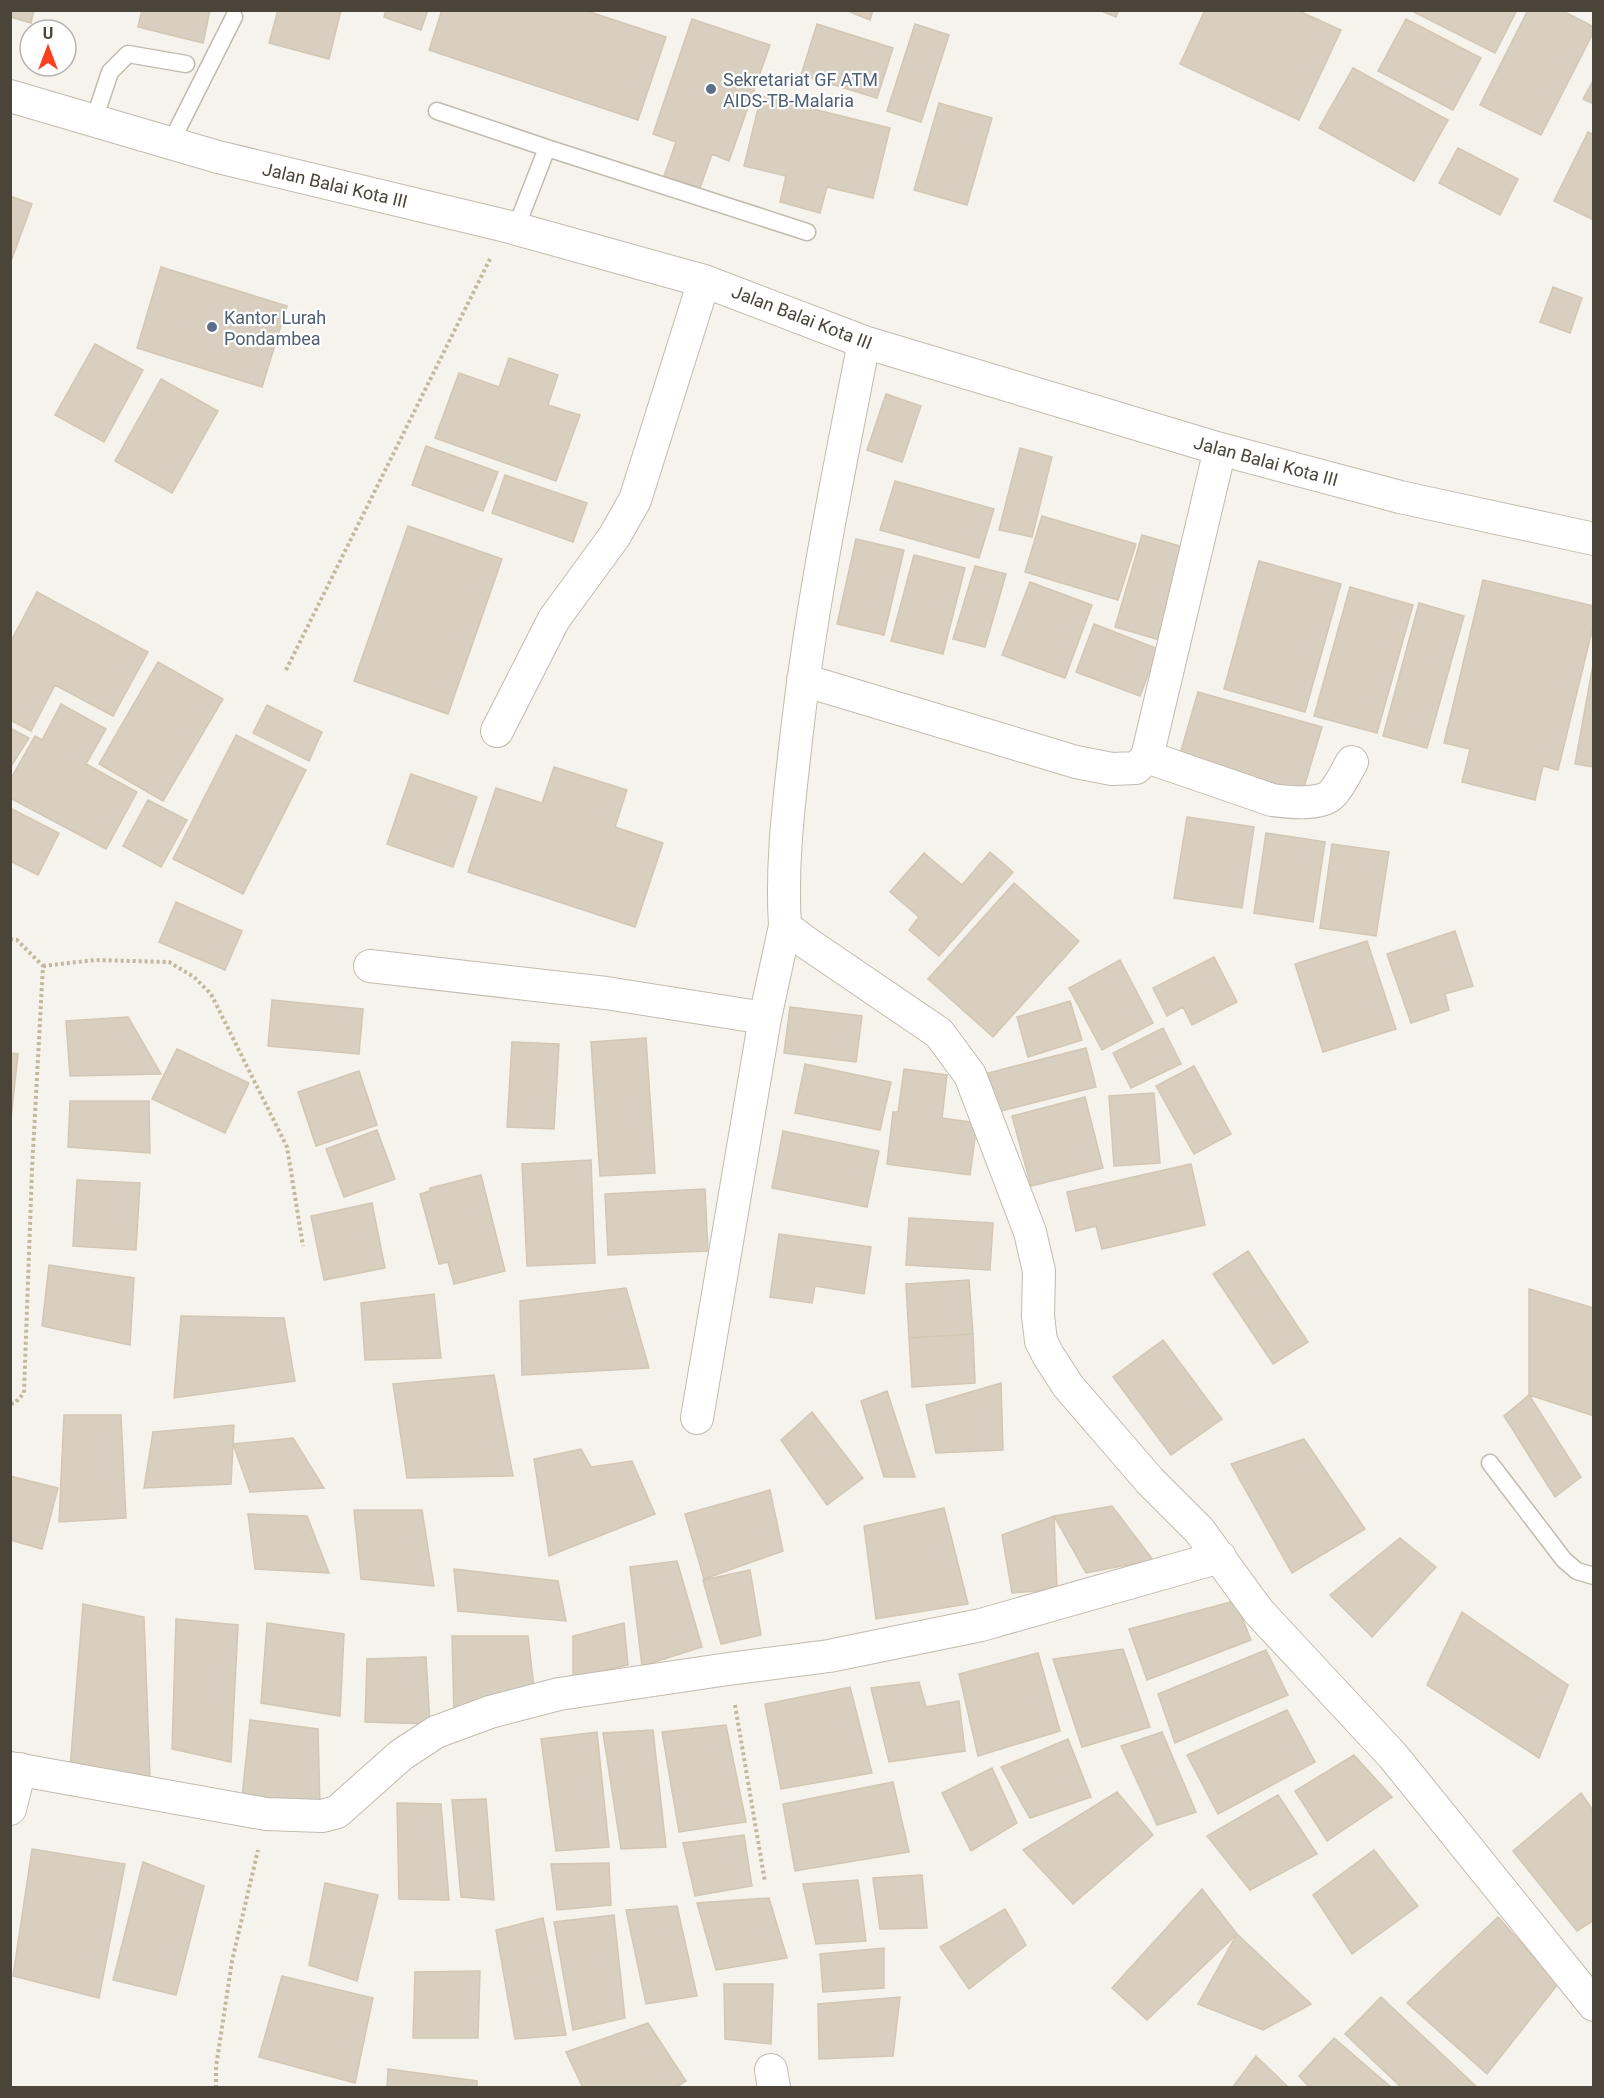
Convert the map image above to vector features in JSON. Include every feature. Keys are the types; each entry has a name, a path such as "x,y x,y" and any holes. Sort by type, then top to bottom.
{"street":[{"name":"Jalan Balai Kota III","path":"10,96 170,144 511,227 704,280 864,342 1220,449 1401,497 1593,539"},
{"path":"497,731 554,619 614,537 635,500 704,280"},
{"path":"697,1418 765,1018 785,926 784,843 802,680 822,557 864,342"},
{"path":"802,680 1076,762 1124,770 1136,768 1147,757 1220,449"},
{"path":"1147,757 1272,800 1286,802 1320,801 1331,796 1352,762"},
{"path":"785,926 939,1034 970,1075 1030,1232 1039,1270 1038,1316 1041,1341 1047,1355 1068,1386 1150,1481 1199,1530 1259,1612 1393,1756 1593,2005"},
{"path":"370,966 606,993 765,1018"},
{"path":"10,1809 15,1768 266,1814 322,1816 337,1812 401,1755 436,1732 489,1712 559,1694 829,1656 981,1625 1220,1557"}],"lane":[{"path":"170,144 234,17"},
{"path":"94,120 110,72 128,54 186,64"},
{"path":"436,111 807,232"},
{"path":"511,227 547,148"},
{"path":"1490,1463 1564,1560 1577,1571 1593,1576"}],"path":[{"path":"286,670 511,227"},
{"path":"10,939 17,940 43,966 32,1169 24,1393 15,1403 10,1404"},
{"path":"43,966 95,960 169,962 194,977 211,994 286,1146 303,1246"},
{"path":"728,1669 765,1882"},
{"path":"216,2088 216,2067 232,1961 266,1814"}],"building":[{"path":"10,10 34,10 32,18 18,19 10,17"},
{"path":"142,10 210,10 203,43 138,27"},
{"path":"278,10 341,10 329,59 269,43"},
{"path":"386,10 428,10 421,30 384,17"},
{"path":"442,10 584,10 666,37 638,120 429,50"},
{"path":"845,10 873,10 870,20"},
{"path":"1099,10 1119,10 1116,17"},
{"path":"1205,10 1297,10 1341,30 1299,120 1180,64"},
{"path":"1414,10 1517,10 1495,53"},
{"path":"1528,10 1561,10 1594,27 1541,135 1480,105"},
{"name":"Sekretariat GF ATM AIDS-TB-Malaria","path":"692,19 770,45 729,161 712,154 700,188 664,176 676,142 653,134"},
{"path":"1406,19 1481,58 1453,110 1378,71"},
{"path":"817,24 893,48 877,98 801,75"},
{"path":"915,24 949,35 921,122 887,111"},
{"path":"1353,68 1448,120 1414,181 1319,128"},
{"path":"1594,79 1594,104 1583,99"},
{"path":"761,96 890,128 873,198 827,187 820,213 780,202 786,176 744,166"},
{"path":"939,103 992,118 967,205 914,190"},
{"path":"1588,132 1594,135 1594,220 1554,201"},
{"path":"1458,148 1518,179 1500,215 1439,183"},
{"path":"10,196 32,204 10,264"},
{"name":"Kantor Lurah Pondambea","path":"161,267 287,306 262,387 137,348"},
{"path":"1553,287 1582,298 1570,333 1540,322"},
{"path":"95,344 143,370 104,442 55,415"},
{"path":"509,358 558,375 548,405 580,415 556,481 435,438 459,373 499,387"},
{"path":"161,379 218,411 172,493 115,461"},
{"path":"886,394 921,406 902,462 867,450"},
{"path":"426,446 498,472 483,511 412,485"},
{"path":"1020,448 1052,457 1032,537 999,530"},
{"path":"505,475 587,503 573,542 492,513"},
{"path":"895,481 994,509 979,558 880,530"},
{"path":"1042,516 1136,544 1118,600 1025,572"},
{"path":"408,526 502,559 448,714 354,681"},
{"path":"1142,535 1187,548 1160,640 1115,627"},
{"path":"856,539 904,550 884,635 837,624"},
{"path":"914,555 965,568 943,654 891,641"},
{"path":"1259,561 1341,584 1305,712 1224,689"},
{"path":"975,566 1006,574 985,647 953,639"},
{"path":"1483,580 1594,606 1594,623 1558,770 1543,766 1535,800 1462,782 1470,749 1444,743"},
{"path":"1030,582 1092,605 1065,678 1002,655"},
{"path":"1350,587 1413,605 1377,733 1314,716"},
{"path":"37,592 148,652 113,716 55,685 31,731 10,720 10,643"},
{"path":"1419,603 1464,616 1427,748 1383,736"},
{"path":"1094,624 1158,649 1140,696 1076,672"},
{"path":"1594,659 1594,767 1575,764"},
{"path":"158,662 223,699 163,801 99,764"},
{"path":"1198,692 1322,727 1301,797 1178,761"},
{"path":"61,704 106,729 86,764 137,792 106,849 10,798 10,780 35,736 42,740"},
{"path":"267,705 322,732 309,761 253,733"},
{"path":"10,728 29,738 10,768"},
{"path":"236,735 306,770 243,894 173,859"},
{"path":"554,767 627,790 615,827 663,843 635,927 468,872 496,788 542,803"},
{"path":"411,774 477,797 453,867 387,844"},
{"path":"148,800 187,820 161,867 123,846"},
{"path":"10,808 59,833 38,875 10,861"},
{"path":"1187,817 1254,827 1242,908 1174,898"},
{"path":"1266,833 1325,842 1313,922 1254,913"},
{"path":"1332,844 1389,852 1376,936 1320,928"},
{"path":"990,852 1013,872 939,956 909,930 919,917 890,892 924,853 962,885"},
{"path":"1014,883 1079,941 993,1037 928,979"},
{"path":"176,902 242,931 225,970 159,942"},
{"path":"1455,931 1473,986 1445,994 1449,1010 1411,1023 1387,954"},
{"path":"1367,941 1396,1029 1323,1052 1295,964"},
{"path":"1214,957 1237,1002 1192,1025 1183,1007 1167,1016 1153,988"},
{"path":"1120,960 1153,1023 1102,1050 1069,988"},
{"path":"272,1000 363,1009 359,1054 268,1046"},
{"path":"1070,1001 1082,1040 1028,1057 1017,1017"},
{"path":"790,1007 862,1016 856,1062 784,1053"},
{"path":"128,1017 161,1074 70,1076 66,1021"},
{"path":"1163,1028 1181,1064 1131,1088 1113,1053"},
{"path":"646,1038 655,1173 600,1176 591,1042"},
{"path":"512,1042 559,1044 554,1129 507,1127"},
{"path":"1086,1048 1096,1087 997,1112 988,1073"},
{"path":"177,1049 249,1083 225,1133 152,1099"},
{"path":"10,1053 18,1054 10,1128"},
{"path":"805,1064 891,1082 880,1130 795,1113"},
{"path":"1194,1066 1231,1134 1194,1154 1156,1086"},
{"path":"904,1069 947,1075 942,1118 977,1123 970,1175 887,1164 893,1112 898,1112"},
{"path":"359,1071 377,1125 316,1146 298,1092"},
{"path":"1154,1093 1160,1163 1114,1166 1109,1096"},
{"path":"1085,1097 1103,1168 1031,1186 1012,1116"},
{"path":"70,1101 149,1101 150,1153 68,1147"},
{"path":"377,1130 395,1179 344,1197 326,1149"},
{"path":"783,1131 879,1151 867,1207 772,1188"},
{"path":"591,1160 595,1263 527,1266 522,1164"},
{"path":"1191,1164 1205,1225 1102,1249 1096,1226 1076,1231 1067,1192"},
{"path":"481,1175 505,1271 454,1284 448,1262 439,1264 420,1194 430,1191 430,1188"},
{"path":"77,1180 140,1183 136,1250 73,1246"},
{"path":"705,1189 708,1251 608,1255 605,1194"},
{"path":"372,1203 385,1268 324,1280 311,1216"},
{"path":"909,1218 993,1223 990,1270 906,1265"},
{"path":"779,1234 871,1247 864,1294 815,1286 812,1303 770,1297"},
{"path":"1248,1251 1308,1342 1273,1364 1213,1274"},
{"path":"49,1265 134,1278 130,1345 42,1326"},
{"path":"969,1280 973,1334 909,1338 906,1284"},
{"path":"626,1288 649,1368 522,1375 520,1301"},
{"path":"1529,1289 1594,1308 1594,1416 1529,1395"},
{"path":"434,1294 441,1358 365,1360 361,1303"},
{"path":"181,1316 284,1318 295,1381 174,1398"},
{"path":"973,1334 975,1383 912,1387 909,1338"},
{"path":"1163,1340 1222,1419 1171,1455 1113,1377"},
{"path":"494,1375 513,1476 407,1478 393,1384"},
{"path":"1001,1383 1003,1450 936,1453 926,1405"},
{"path":"887,1391 915,1477 884,1477 861,1401"},
{"path":"1529,1395 1581,1477 1555,1497 1504,1416"},
{"path":"812,1412 863,1478 827,1505 781,1440"},
{"path":"64,1415 121,1415 126,1518 59,1522"},
{"path":"234,1425 231,1484 144,1488 153,1432"},
{"path":"293,1438 324,1488 250,1492 233,1444"},
{"path":"1304,1439 1365,1529 1292,1573 1231,1464"},
{"path":"581,1449 591,1467 632,1461 655,1514 549,1556 534,1459"},
{"path":"10,1476 58,1488 42,1549 10,1540"},
{"path":"770,1490 783,1551 704,1579 685,1514"},
{"path":"1112,1506 1153,1560 1086,1573 1054,1516"},
{"path":"944,1508 968,1604 876,1619 864,1526"},
{"path":"354,1510 422,1510 434,1586 361,1579"},
{"path":"248,1514 307,1516 329,1573 255,1569"},
{"path":"1054,1516 1057,1589 1012,1593 1002,1535"},
{"path":"1400,1538 1436,1567 1372,1637 1330,1595"},
{"path":"677,1561 702,1647 642,1666 630,1567"},
{"path":"454,1569 558,1581 566,1621 458,1611"},
{"path":"750,1570 761,1635 721,1644 703,1580"},
{"path":"1235,1601 1251,1640 1147,1680 1129,1629"},
{"path":"83,1604 144,1617 150,1777 70,1769"},
{"path":"1462,1612 1568,1685 1539,1758 1427,1685"},
{"path":"176,1619 238,1625 231,1762 172,1749"},
{"path":"267,1623 344,1634 340,1716 261,1703"},
{"path":"624,1623 628,1665 573,1678 573,1636"},
{"path":"452,1636 528,1636 534,1688 454,1714"},
{"path":"1123,1649 1150,1727 1082,1747 1053,1659"},
{"path":"1266,1650 1288,1695 1175,1743 1158,1694"},
{"path":"1038,1653 1060,1731 978,1756 959,1674"},
{"path":"426,1657 430,1724 365,1722 367,1659"},
{"path":"919,1682 926,1707 959,1701 965,1751 889,1762 871,1688"},
{"path":"850,1687 872,1773 781,1789 765,1704"},
{"path":"1287,1710 1315,1762 1218,1814 1187,1755"},
{"path":"250,1720 318,1729 320,1808 242,1798"},
{"path":"726,1725 746,1822 679,1832 662,1732"},
{"path":"653,1730 666,1847 621,1849 603,1733"},
{"path":"597,1732 609,1847 556,1851 541,1739"},
{"path":"1162,1732 1196,1812 1157,1825 1121,1746"},
{"path":"1068,1739 1091,1797 1030,1818 1001,1767"},
{"path":"1354,1755 1392,1797 1327,1841 1295,1791"},
{"path":"992,1768 1017,1823 971,1851 942,1793"},
{"path":"893,1782 909,1852 795,1871 783,1804"},
{"path":"1117,1792 1153,1835 1073,1904 1023,1850"},
{"path":"1581,1793 1594,1812 1594,1920 1577,1931 1513,1851"},
{"path":"1278,1795 1317,1854 1250,1890 1207,1836"},
{"path":"486,1799 494,1900 461,1897 452,1800"},
{"path":"397,1803 441,1804 449,1900 399,1899"},
{"path":"744,1835 752,1886 695,1896 683,1843"},
{"path":"32,1849 125,1864 99,1998 13,1976"},
{"path":"1374,1850 1418,1906 1352,1954 1313,1895"},
{"path":"143,1862 204,1886 176,1995 113,1980"},
{"path":"609,1863 611,1905 557,1910 551,1864"},
{"path":"922,1875 927,1928 880,1929 873,1878"},
{"path":"858,1880 866,1941 816,1944 803,1884"},
{"path":"325,1883 378,1895 357,1981 309,1965"},
{"path":"1202,1889 1237,1934 1147,2020 1112,1988"},
{"path":"769,1898 787,1958 716,1970 697,1903"},
{"path":"677,1906 697,1996 646,2004 626,1910"},
{"path":"1005,1909 1026,1945 969,1989 940,1947"},
{"path":"614,1915 625,2018 573,2030 554,1922"},
{"path":"1498,1917 1558,1984 1487,2074 1407,2003"},
{"path":"543,1918 566,2035 515,2039 496,1930"},
{"path":"1237,1934 1311,2004 1263,2030 1198,2004"},
{"path":"884,1948 884,1988 823,1992 820,1954"},
{"path":"480,1971 478,2038 413,2038 415,1972"},
{"path":"282,1976 373,1998 355,2083 259,2057"},
{"path":"724,1984 773,1984 771,2044 725,2039"},
{"path":"900,1997 893,2056 819,2059 818,2004"},
{"path":"1381,1997 1478,2088 1402,2088 1345,2034"},
{"path":"648,2023 686,2081 674,2088 583,2088 566,2052"},
{"path":"1334,2038 1392,2088 1310,2088 1299,2076"},
{"path":"1256,2056 1289,2088 1232,2088"},
{"path":"388,2069 477,2081 477,2088 387,2088"}],"place":[{"name":"Sekretariat GF ATM AIDS-TB-Malaria","path":"711,89"},
{"name":"Kantor Lurah Pondambea","path":"212,327"}]}
